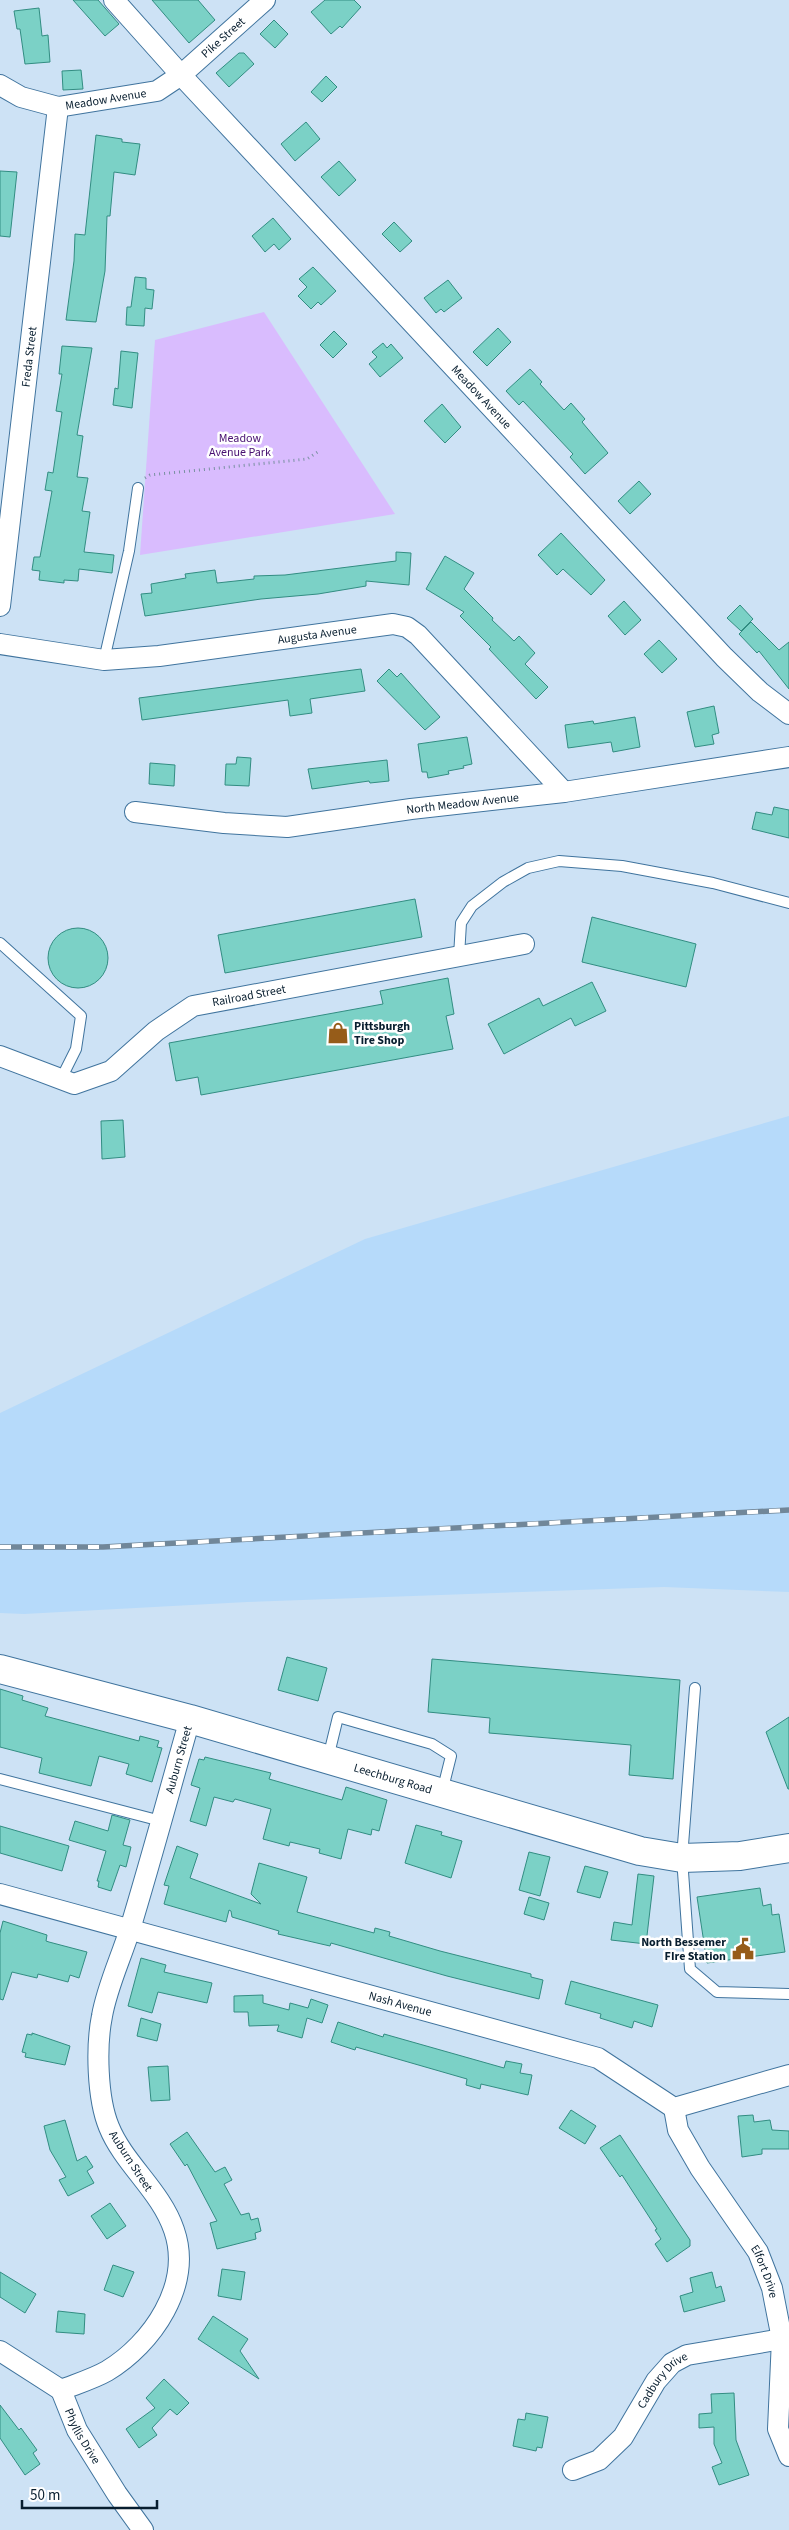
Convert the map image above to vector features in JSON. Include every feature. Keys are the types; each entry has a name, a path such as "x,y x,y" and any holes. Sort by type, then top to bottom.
{"street":[{"name":"Meadow Avenue","path":"114,0 181,75 724,657 760,692 789,714"},
{"name":"Pike Street","path":"181,75 265,0"},
{"name":"Meadow Avenue","path":"0,85 21,97 58,107 157,91 181,75"},
{"name":"Freda Street","path":"0,606 58,107"},
{"name":"Augusta Avenue","path":"0,644 104,660 158,656 393,624 407,627 418,634 564,792"},
{"name":"North Meadow Avenue","path":"135,812 224,823 287,827 564,792 789,757"},
{"name":"Railroad Street","path":"0,1056 74,1084 112,1072 156,1031 193,1006 524,944"},
{"name":"Leechburg Road","path":"0,1669 190,1719 640,1851 682,1858 740,1856 789,1848"},
{"name":"Auburn Street","path":"61,2390 106,2372 140,2347 162,2314 174,2289 179,2272 179,2256 174,2230 162,2206 109,2127 102,2097 99,2061 102,2016 130,1929 190,1719"},
{"name":"Nash Avenue","path":"0,1894 598,2058 674,2108"},
{"path":"674,2108 789,2075"},
{"name":"Elfort Drive","path":"674,2108 678,2130 700,2168 758,2252 772,2288 782,2339 778,2429 789,2456"},
{"name":"Cadbury Drive","path":"573,2470 599,2460 623,2437 656,2381 672,2362 687,2355 782,2339"},
{"path":"0,2350 61,2390"},
{"name":"Phyllis Drive","path":"61,2390 77,2430 117,2494 143,2530"}],"lane":[{"path":"104,660 129,551 138,488"},
{"path":"459,956 461,923 472,906 503,882 528,868 560,862 622,866 704,881 789,903"},
{"path":"0,943 81,1016 76,1049 61,1079"},
{"path":"695,1688 682,1858 690,1969 717,1992 789,1994"},
{"path":"327,1759 338,1716 432,1744 451,1756 442,1793"},
{"path":"0,1779 161,1821"}],"path":[{"path":"138,488 140,480 150,475 307,459 319,451"}],"shaded area":[{"path":"789,1116 789,1592 664,1587 247,1602 24,1614 0,1613 0,1413 365,1239"}],"green space":[{"name":"Meadow Avenue Park","path":"264,312 395,514 140,555 155,340"}],"building":[{"path":"73,0 98,0 119,24 105,36"},
{"path":"152,0 198,0 215,20 189,43"},
{"path":"325,0 354,0 361,7 342,28 340,26 331,34 311,12"},
{"path":"39,8 42,36 48,35 50,62 25,64 20,29 17,29 14,11"},
{"path":"274,20 288,34 275,48 260,34"},
{"path":"239,53 244,53 254,64 229,87 216,73"},
{"path":"81,70 83,89 63,90 62,71"},
{"path":"326,76 337,87 322,102 311,92"},
{"path":"306,122 320,139 295,161 281,144"},
{"path":"96,135 122,139 122,142 140,144 135,175 114,172 110,216 107,216 105,271 96,322 66,320 74,261 75,234 85,235"},
{"path":"339,161 356,180 339,196 321,177"},
{"path":"0,171 17,172 10,237 0,236"},
{"path":"273,218 291,239 279,250 274,244 265,252 252,236"},
{"path":"394,222 412,241 400,252 382,234"},
{"path":"313,267 336,291 321,305 318,302 311,309 298,296 307,287 299,279"},
{"path":"135,277 146,278 146,289 154,290 152,309 145,308 144,326 126,325 127,307 131,307"},
{"path":"448,280 462,298 444,312 441,309 436,313 424,298"},
{"path":"498,328 511,342 487,366 473,352"},
{"path":"334,331 347,344 333,358 320,345"},
{"path":"383,343 387,348 391,344 403,358 380,377 369,364 377,357 372,352"},
{"path":"62,346 92,348 77,435 83,436 77,477 88,478 82,511 90,512 84,552 114,555 112,573 79,569 78,581 64,580 64,583 39,580 40,571 32,570 34,557 40,557 52,491 45,490 48,472 53,473 62,412 56,411 62,374 59,374"},
{"path":"121,351 138,353 132,408 113,405 115,388 118,389"},
{"path":"530,369 542,382 540,384 564,410 571,403 585,419 582,422 608,453 585,474 570,457 573,454 523,401 519,405 506,391"},
{"path":"442,404 461,427 445,443 424,421"},
{"path":"639,481 651,494 630,514 618,501"},
{"path":"561,533 605,580 591,595 563,569 557,575 538,555"},
{"path":"396,552 411,553 409,585 366,581 366,586 318,594 261,599 145,616 141,594 152,593 151,584 186,578 185,574 215,570 217,583 254,579 254,576 285,575 396,561"},
{"path":"445,556 474,573 464,589 514,641 519,636 535,653 525,664 548,687 536,699 489,649 491,647 460,616 464,612 426,589"},
{"path":"624,601 641,620 625,635 608,616"},
{"path":"740,605 753,619 741,631 727,618"},
{"path":"751,622 779,650 789,642 789,689 759,651 757,653 739,634"},
{"path":"659,640 677,659 662,673 644,654"},
{"path":"361,669 365,691 310,699 312,713 290,716 288,700 142,720 139,698"},
{"path":"389,669 397,677 401,673 440,717 425,730 377,681"},
{"path":"714,706 719,733 712,735 714,744 695,747 687,712"},
{"path":"635,717 640,747 613,752 611,742 568,748 565,725 593,721 594,724"},
{"path":"467,737 472,764 463,766 464,768 448,771 449,774 428,778 427,772 422,772 418,744"},
{"path":"237,757 251,758 249,786 225,785 226,764 236,764"},
{"path":"387,760 389,781 370,783 369,781 312,789 308,769"},
{"path":"150,763 175,765 174,786 149,784"},
{"path":"774,807 789,810 789,838 752,829 756,812 772,815"},
{"path":"415,899 422,937 225,973 218,935"},
{"path":"592,917 696,944 686,987 582,962"},
{"path":"72,928 84,928 95,933 103,941 108,952 106,970 95,983 84,988 72,988 61,983 53,975 48,964 48,952 53,941 61,933"},
{"name":"Pittsburgh Tire Shop","path":"448,978 454,1014 446,1016 453,1049 201,1095 198,1077 176,1081 169,1043 383,1004 380,991"},
{"path":"592,982 606,1011 575,1026 571,1018 504,1054 488,1024 539,998 543,1006"},
{"path":"123,1120 125,1157 102,1159 101,1121"},
{"path":"287,1657 327,1668 318,1701 278,1690"},
{"path":"432,1659 680,1680 673,1779 629,1775 631,1745 489,1733 490,1718 428,1712"},
{"path":"0,1689 23,1696 22,1700 48,1708 45,1716 139,1741 140,1736 159,1741 157,1747 162,1748 152,1782 126,1774 129,1764 99,1756 91,1786 39,1773 42,1758 0,1747"},
{"path":"789,1717 789,1789 788,1789 766,1732"},
{"path":"205,1757 271,1773 269,1779 342,1800 346,1787 387,1800 379,1831 372,1829 371,1835 348,1829 341,1859 319,1853 320,1849 290,1842 289,1846 263,1839 271,1809 235,1799 233,1802 214,1797 206,1826 190,1821 200,1788 191,1785 199,1759 204,1760"},
{"path":"112,1815 130,1820 123,1845 131,1847 126,1867 120,1865 111,1891 98,1887 99,1881 97,1881 106,1851 69,1840 75,1821 108,1831"},
{"path":"416,1825 442,1832 441,1835 462,1841 451,1878 405,1863"},
{"path":"0,1826 69,1846 62,1871 0,1853"},
{"path":"177,1846 198,1854 190,1878 261,1904 251,1894 259,1863 307,1877 297,1912 374,1933 375,1928 390,1932 389,1936 531,1974 531,1977 543,1980 539,1999 447,1976 331,1943 330,1946 278,1934 279,1931 232,1917 229,1910 226,1922 164,1904 169,1886 164,1885"},
{"path":"529,1852 550,1857 540,1896 519,1890"},
{"path":"585,1866 608,1872 600,1898 577,1892"},
{"path":"638,1874 654,1876 646,1944 611,1940 614,1922 632,1925"},
{"path":"760,1888 763,1906 771,1904 772,1915 779,1914 785,1952 707,1963 697,1897"},
{"path":"529,1897 549,1903 544,1920 524,1914"},
{"path":"3,1921 47,1935 46,1941 87,1952 79,1978 70,1975 68,1982 38,1974 37,1978 12,1972 3,2000 0,1999 0,1933"},
{"path":"141,1958 166,1965 164,1972 212,1983 207,2003 158,1992 152,2013 128,2006"},
{"path":"571,1981 658,2005 652,2027 634,2021 632,2028 600,2018 601,2014 565,2004"},
{"path":"263,1995 263,2003 289,2010 290,2003 308,2008 311,1999 328,2005 322,2023 307,2018 302,2038 277,2031 279,2025 249,2026 248,2012 234,2012 234,1996"},
{"path":"141,2018 161,2024 157,2041 137,2036"},
{"path":"338,2022 383,2037 384,2034 504,2068 506,2061 522,2064 520,2073 532,2075 528,2095 481,2084 480,2089 466,2085 467,2079 356,2047 355,2050 331,2042"},
{"path":"32,2033 70,2046 65,2065 25,2057 26,2053 22,2052 27,2034 32,2035"},
{"path":"168,2066 170,2100 151,2101 148,2067"},
{"path":"571,2110 596,2126 585,2144 559,2128"},
{"path":"753,2115 754,2122 770,2120 772,2130 789,2131 789,2149 762,2149 762,2154 742,2157 738,2116"},
{"path":"65,2120 77,2161 86,2156 93,2167 87,2171 94,2183 68,2196 59,2180 66,2177 50,2150 44,2126"},
{"path":"187,2132 215,2172 225,2167 232,2180 224,2184 241,2215 249,2213 251,2220 258,2218 261,2231 255,2233 256,2239 217,2249 210,2223 217,2221 187,2164 185,2166 170,2144"},
{"path":"620,2135 690,2240 690,2246 667,2262 655,2244 661,2239 655,2230 657,2229 622,2175 620,2177 600,2148"},
{"path":"110,2203 126,2226 107,2239 91,2216"},
{"path":"113,2265 134,2272 123,2297 104,2290"},
{"path":"222,2269 245,2272 241,2300 218,2296"},
{"path":"0,2272 36,2294 25,2313 0,2297"},
{"path":"712,2272 716,2288 721,2286 725,2301 684,2312 680,2296 693,2292 690,2278"},
{"path":"58,2311 85,2314 84,2334 56,2332"},
{"path":"213,2316 248,2339 240,2351 259,2379 198,2339"},
{"path":"164,2379 189,2403 177,2415 170,2409 152,2428 157,2435 139,2448 126,2429 155,2408 146,2398"},
{"path":"734,2393 736,2440 749,2475 719,2485 712,2467 722,2463 714,2444 714,2427 699,2428 699,2414 712,2413 711,2394"},
{"path":"0,2405 19,2430 21,2428 37,2450 33,2453 40,2464 25,2475 0,2438"},
{"path":"526,2413 548,2417 542,2448 537,2447 536,2451 513,2446 518,2419 525,2420"}],"railway":[{"path":"0,1547 103,1547 789,1510"}],"place":[{"name":"Pittsburgh Tire Shop","path":"338,1033"},
{"name":"North Bessemer FIre Station","path":"743,1949"}]}
